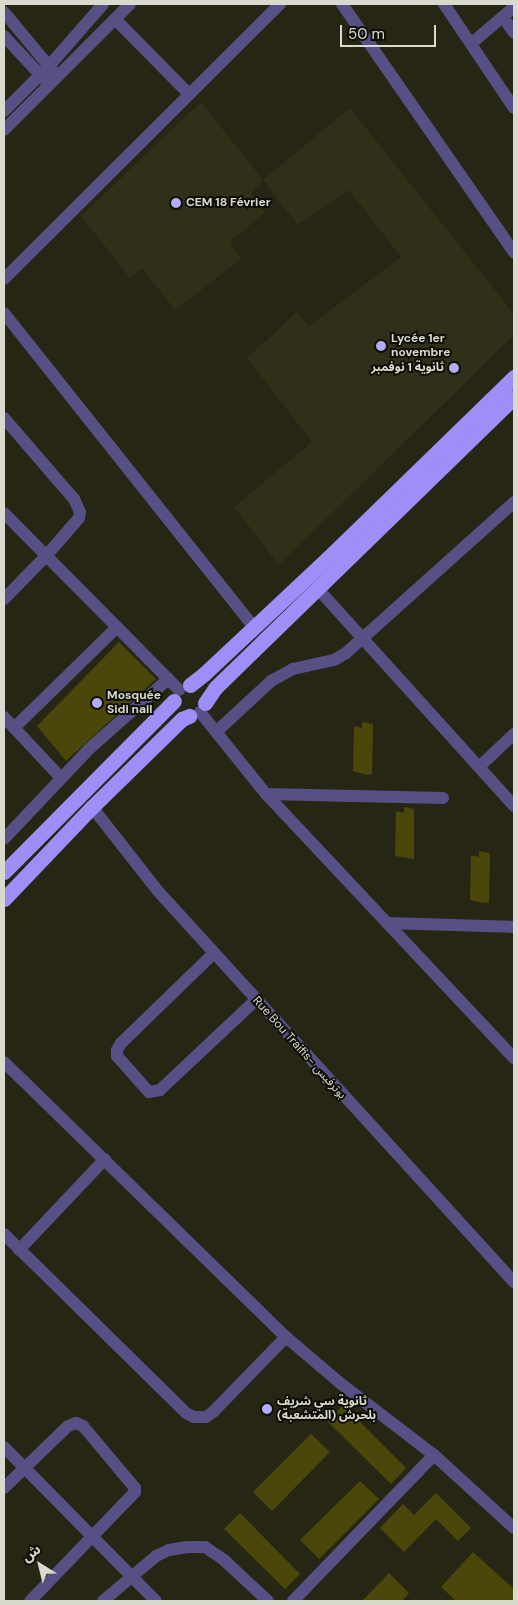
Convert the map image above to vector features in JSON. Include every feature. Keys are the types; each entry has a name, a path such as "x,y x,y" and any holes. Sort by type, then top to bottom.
{"highway":[{"path":"4,872 181,692 204,674 328,558 514,377"},
{"path":"4,899 182,719 198,710 215,688 514,397"},
{"path":"181,692 195,686 203,692 198,710"},
{"path":"181,692 179,712 198,710"}],"street":[{"path":"4,111 44,70 103,4"},
{"path":"4,130 130,4"},
{"path":"4,279 188,93 280,4"},
{"path":"342,4 514,252"},
{"path":"444,4 514,108"},
{"path":"472,44 514,7"},
{"path":"4,12 44,70"},
{"path":"503,17 514,33"},
{"path":"115,19 188,93"},
{"path":"4,36 54,81"},
{"path":"4,313 254,626"},
{"path":"4,418 79,506 79,518 46,556 4,599"},
{"path":"216,732 271,681 293,669 334,660 362,640 514,502"},
{"path":"4,512 181,692"},
{"path":"318,589 362,640 480,766 514,806"},
{"path":"15,727 117,627"},
{"path":"4,839 95,743 168,679"},
{"path":"198,710 266,794 513,1055"},
{"path":"4,717 61,778"},
{"path":"480,766 514,734"},
{"path":"266,794 443,798"},
{"name":"Rue Bou Traifis- بوترفيس","path":"92,808 157,890 213,954 514,1282"},
{"path":"387,923 514,927"},
{"path":"213,954 121,1043 117,1050 117,1056 149,1092 160,1090 256,1000"},
{"path":"4,1062 286,1337 340,1383 434,1455 514,1528"},
{"path":"19,1250 105,1159"},
{"path":"4,1234 186,1413 194,1417 206,1417 213,1412 286,1337"},
{"path":"4,1488 68,1426 76,1423 83,1426 135,1488 135,1492 30,1601"},
{"path":"4,1447 156,1601"},
{"path":"293,1601 434,1455"},
{"path":"103,1601 156,1556 169,1550 188,1546 205,1547 224,1560 268,1601"}],"shaded area":[{"name":"CEM 18 Février","path":"201,102 263,180 251,193 265,212 230,242 241,259 175,310 142,268 130,278 81,216"},
{"name":"Lycée 1er novembre","path":"350,108 514,314 514,335 279,565 234,507 312,442 247,358 297,312 309,326 401,257 349,190 298,225 263,180"}],"building":[{"name":"Mosquée Sidi nail","path":"119,642 156,679 66,761 37,726"},
{"path":"362,722 373,724 372,774 367,775 353,771 354,726 362,728"},
{"path":"404,807 414,809 414,859 395,856 396,811 404,813"},
{"path":"479,851 489,853 490,857 489,903 470,900 471,855 479,857"},
{"path":"343,1405 406,1468 391,1484 327,1421"},
{"path":"311,1434 330,1452 272,1511 253,1492"},
{"path":"360,1481 379,1499 319,1559 300,1540"},
{"path":"436,1493 471,1528 458,1541 436,1519 404,1552 380,1528 403,1504 414,1515"},
{"path":"240,1513 300,1574 285,1589 224,1529"},
{"path":"473,1552 514,1589 514,1601 456,1601 441,1587"},
{"path":"389,1573 409,1593 402,1601 362,1601"}],"place":[{"name":"CEM 18 Février","path":"176,203"},
{"name":"Lycée 1er novembre","path":"381,346"},
{"name":"ثانوية 1 نوفمبر","path":"454,368"},
{"name":"Mosquée Sidi nail","path":"97,703"},
{"name":"ثانوية سي شريف بلحرش (المتشعبة)","path":"267,1409"}]}
